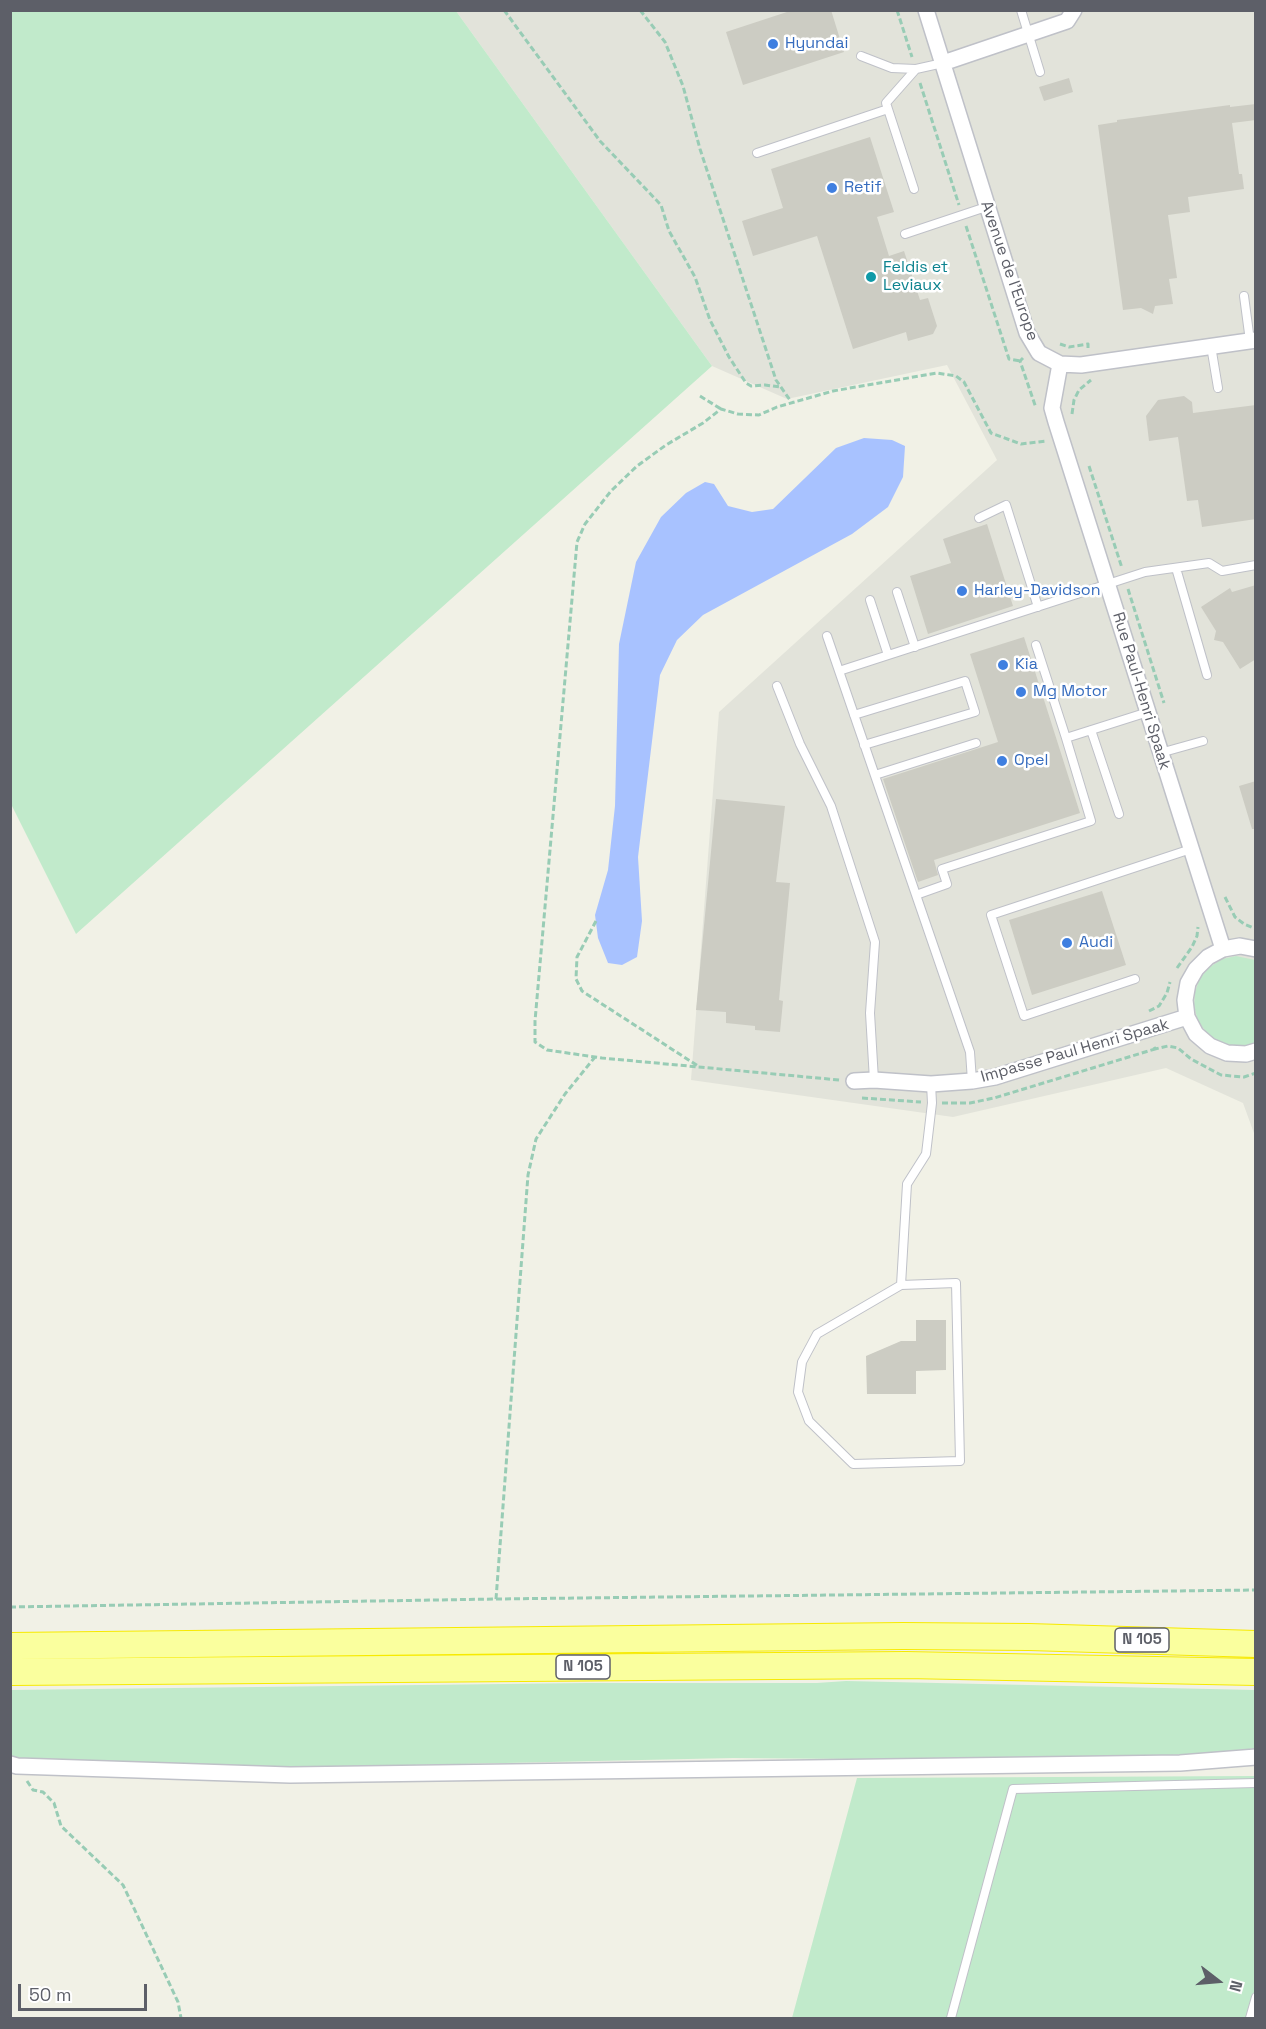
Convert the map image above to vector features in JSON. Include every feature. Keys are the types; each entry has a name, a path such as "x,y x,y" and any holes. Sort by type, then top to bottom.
{"highway":[{"name":"N 105","path":"10,1646 892,1636 1029,1637 1256,1644"},
{"name":"N 105","path":"10,1672 906,1665 1256,1672"}],"street":[{"name":"Avenue de l'Europe","path":"926,10 1027,333 1039,353 1060,364"},
{"path":"943,63 1067,21 1074,10"},
{"path":"1060,364 1091,363 1253,340"},
{"name":"Rue Paul-Henri Spaak","path":"1060,364 1052,408 1060,437 1223,949"},
{"path":"1255,1052 1227,1053 1210,1046 1196,1034 1187,1017 1185,1000 1188,983 1196,969 1208,957 1223,949 1240,946 1256,949"},
{"name":"Impasse Paul Henri Spaak","path":"854,1081 931,1084 995,1077 1187,1017"},
{"path":"14,1765 302,1774 1180,1763 1256,1757"}],"lane":[{"path":"1021,10 1040,72"},
{"path":"861,56 892,68 916,69 943,63"},
{"path":"914,189 886,103 916,69"},
{"path":"757,153 888,109"},
{"path":"905,234 986,207"},
{"path":"1244,297 1253,340"},
{"path":"1211,346 1218,388"},
{"path":"979,518 1006,506 1038,607"},
{"path":"839,671 1145,572 1209,563 1222,571 1256,566"},
{"path":"1176,568 1207,675"},
{"path":"897,592 915,647"},
{"path":"870,600 888,655"},
{"path":"827,636 970,1052 972,1081"},
{"path":"916,895 947,884 942,869 1092,821 1036,645"},
{"path":"854,715 965,681 975,712 864,746"},
{"path":"777,686 801,744 831,806 875,942 870,1013 874,1080"},
{"path":"1066,738 1148,712"},
{"path":"1091,730 1119,814"},
{"path":"1160,753 1203,741"},
{"path":"875,775 976,743"},
{"path":"1135,979 1024,1016 991,915 1191,849"},
{"path":"901,1285 907,1184 926,1154 932,1103 931,1084"},
{"path":"956,1283 960,1461 853,1464 809,1421 798,1392 802,1362 817,1334 901,1285 956,1283"},
{"path":"951,2019 1013,1789 1256,1783"},
{"path":"1250,2019 1256,1998"}],"path":[{"path":"504,10 600,141 661,205 669,231 695,277 710,320 729,357 746,383 752,386 780,387"},
{"path":"640,10 665,42 683,86 700,149 776,380 792,402"},
{"path":"897,10 1007,353 1010,359 1020,361"},
{"path":"1059,344 1069,347 1088,344 1093,379 1079,390 1074,400 1072,415"},
{"path":"700,396 722,409 738,414 759,415 792,402 833,391 937,373 956,376 964,382 991,433 1021,444 1035,444 1060,437"},
{"path":"722,409 637,466 611,491 591,516 577,542 535,1021 536,1042 547,1050 595,1057 854,1081"},
{"path":"1086,458 1164,703"},
{"path":"596,921 577,957 576,979 582,991 700,1067"},
{"path":"496,1599 528,1175 536,1139 565,1094 595,1057"},
{"path":"10,1607 1256,1590"},
{"path":"14,1765 33,1790 43,1792 54,1803 61,1826 123,1884 178,2002 181,2019"}],"shaded area":[{"path":"456,11 1255,11 1255,1136 1243,1103 1166,1068 953,1117 691,1080 719,712 997,460 947,365 787,399 712,366"}],"green space":[{"path":"11,10 456,11 712,366 76,934 11,804"},
{"path":"1236,956 1255,960 1255,1042 1249,1045 1234,1046 1219,1042 1207,1033 1198,1021 1194,1006 1195,992 1200,978 1222,959"},
{"path":"846,1681 1255,1690 1256,1748 1221,1753 970,1760 733,1758 323,1767 157,1765 16,1759 11,1755 10,1690"},
{"path":"1255,1776 1255,2018 792,2018 857,1778"}],"water":[{"path":"864,438 892,440 905,446 903,477 888,507 852,534 703,615 677,640 660,675 638,857 642,921 637,957 622,965 608,963 598,938 595,915 608,870 615,806 619,644 636,562 661,517 686,493 705,482 714,484 728,506 752,512 773,509 836,448"}],"building":[{"name":"Hyundai","path":"793,10 831,10 844,52 743,85 726,32"},
{"path":"1069,78 1073,92 1044,101 1039,87"},
{"path":"1256,104 1256,120 1232,123 1239,174 1242,174 1244,189 1188,197 1190,212 1168,215 1177,278 1169,279 1173,304 1155,306 1153,314 1141,308 1123,310 1098,125 1117,122 1117,120 1230,105 1230,107"},
{"path":"870,137 894,212 877,217 889,256 904,251 920,300 928,298 937,326 933,334 908,341 906,332 853,349 817,236 753,256 742,221 783,208 771,169"},
{"path":"1184,396 1192,402 1193,413 1256,405 1256,519 1202,527 1198,500 1187,501 1178,437 1149,441 1146,416 1158,400"},
{"name":"Harley-Davidson","path":"987,524 1013,606 928,634 910,576 951,563 943,539"},
{"path":"1256,585 1256,659 1240,669 1223,642 1214,640 1216,631 1201,607 1230,588 1232,592"},
{"name":"Opel","path":"1024,637 1080,813 934,860 938,875 918,882 883,779 998,742 970,654"},
{"path":"1256,781 1256,829 1252,829 1239,786"},
{"path":"716,799 785,806 776,882 790,883 779,1000 783,1001 780,1032 755,1030 755,1026 726,1023 726,1012 696,1010"},
{"name":"Audi","path":"1102,891 1126,965 1032,995 1009,920"},
{"path":"916,1320 946,1320 946,1370 916,1371 916,1394 867,1394 866,1356 901,1341 916,1341"}],"place":[{"name":"Hyundai","path":"773,44"},
{"name":"Retif","path":"832,188"},
{"name":"Feldis et Leviaux","path":"871,277"},
{"name":"Harley-Davidson","path":"962,591"},
{"name":"Kia","path":"1003,665"},
{"name":"Mg Motor","path":"1021,692"},
{"name":"Opel","path":"1002,761"},
{"name":"Audi","path":"1067,943"}]}
